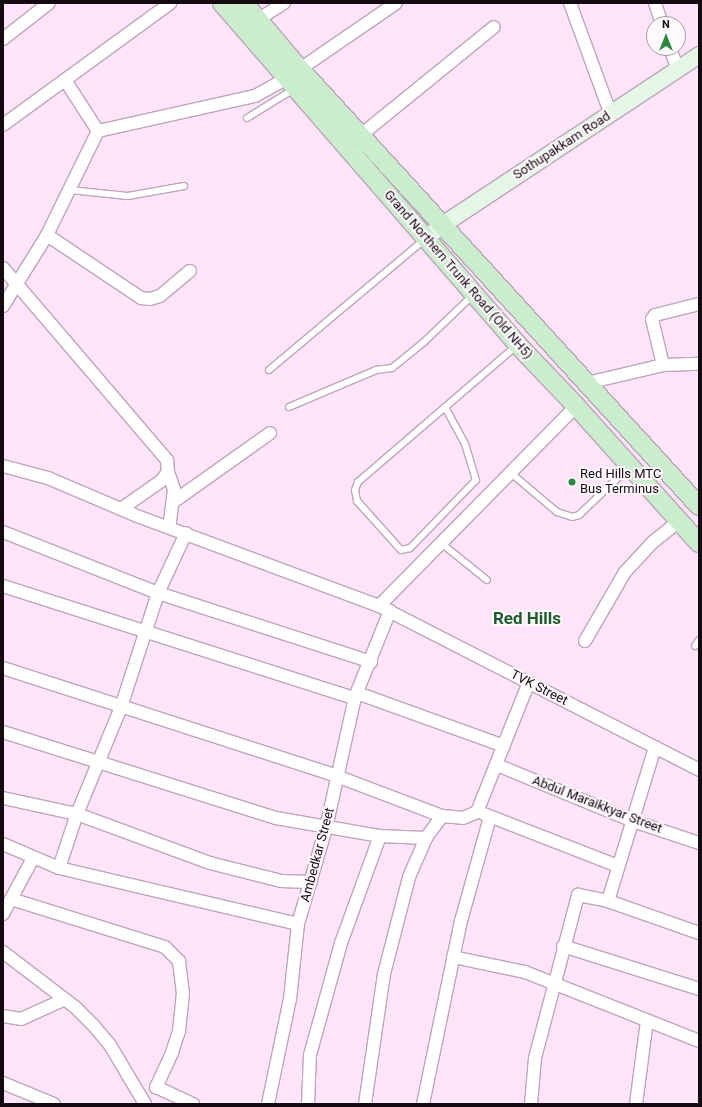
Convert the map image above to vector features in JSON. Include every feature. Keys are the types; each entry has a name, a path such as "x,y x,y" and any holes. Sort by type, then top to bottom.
{"main road":[{"name":"Grand Northern Trunk Road (Old NH5)","path":"222,3 294,78 426,238 518,345 576,406 629,467 699,543"},
{"name":"Grand Northern Trunk Road (Old NH5)","path":"244,3 259,19 294,78 361,135 444,224 699,506"}],"street":[{"path":"3,39 49,3"},
{"path":"3,125 170,3"},
{"path":"259,19 284,3"},
{"path":"98,131 255,96 294,78 396,3"},
{"path":"570,3 611,115"},
{"path":"655,3 659,16"},
{"path":"361,135 494,28"},
{"name":"Sothupakkam Road","path":"426,238 444,224 611,115 699,55"},
{"path":"673,56 678,70"},
{"path":"65,80 98,131"},
{"path":"3,306 15,284 47,235 98,131"},
{"path":"47,235 141,298 150,300 160,296 190,271"},
{"path":"3,268 15,284 167,460 168,472 174,489 169,527"},
{"path":"663,365 652,319 655,315 699,304"},
{"path":"587,383 663,365 699,364"},
{"path":"384,608 442,543 512,474 576,406"},
{"path":"173,502 270,433"},
{"name":"TVK Street","path":"3,466 48,478 121,510 384,608 699,770"},
{"path":"121,510 162,481 168,472"},
{"path":"585,641 625,572 653,542 679,520"},
{"path":"3,532 158,593 370,662"},
{"path":"59,868 77,814 121,707 158,593 186,533"},
{"path":"3,586 145,633 356,696 504,746"},
{"name":"Ambedkar Street","path":"268,1104 288,1010 298,924 326,828 356,696 370,662 384,608"},
{"path":"3,668 337,776 442,816 463,818 477,812 618,866"},
{"path":"477,812 529,682"},
{"path":"3,732 276,818 326,828 380,836 426,838"},
{"path":"608,901 655,747"},
{"name":"Abdul Maraikkyar Street","path":"496,765 633,820 699,843"},
{"path":"3,798 77,814 210,863 281,881 311,882"},
{"path":"365,1104 384,974 409,877 426,838 442,816"},
{"path":"423,1104 453,957 490,817"},
{"path":"308,1104 310,1055 342,944 380,836"},
{"path":"3,844 59,868 298,924"},
{"path":"3,914 33,858"},
{"path":"531,1104 535,1058 553,982 578,895 608,901 699,933"},
{"path":"11,899 165,947 179,961 183,993 179,1030 172,1054 156,1087 193,1104"},
{"path":"563,946 699,989"},
{"path":"3,952 65,999 110,1045 145,1104"},
{"path":"453,957 525,972 699,1041"},
{"path":"3,1016 21,1020 65,999"},
{"path":"636,1104 647,1021"},
{"path":"3,1083 54,1104"}],"lane":[{"path":"247,118 294,78"},
{"path":"70,190 128,196 184,186"},
{"path":"269,370 426,238"},
{"path":"289,407 376,370 392,368 475,294"},
{"path":"445,407 465,444 476,480 410,548 401,550 357,501 355,490 363,476 518,345"},
{"path":"512,474 557,512 572,517 579,515 629,467"},
{"path":"442,543 487,580"},
{"path":"695,646 699,640"}],"place":[{"name":"Red Hills MTC Bus Terminus","path":"572,482"}],"district":[{"name":"Red Hills","path":"527,619"}]}
